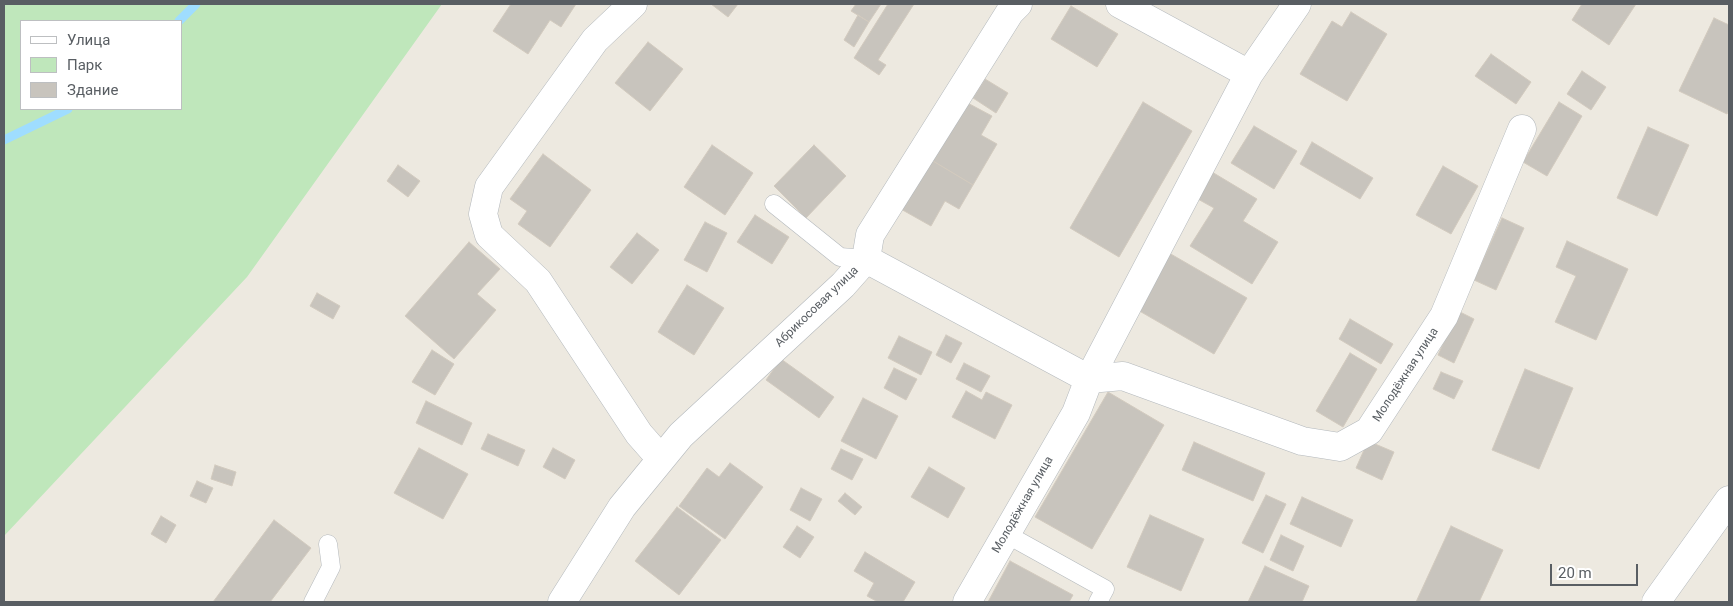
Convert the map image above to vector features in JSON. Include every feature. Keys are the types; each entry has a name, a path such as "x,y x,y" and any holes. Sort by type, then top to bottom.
{"street":[{"path":"632,4 595,40 490,187 483,214 489,235 538,281 639,434 661,460"},
{"name":"Абрикосовая улица","path":"562,602 622,507 681,435 843,285 866,259 870,235 1010,12 1018,4"},
{"path":"1120,4 1249,74"},
{"name":"Молодёжная улица","path":"967,602 1076,413 1089,379 1249,74 1297,4"},
{"name":"Молодёжная улица","path":"1089,379 1123,376 1302,441 1340,447 1369,432 1444,316 1522,129"},
{"path":"866,259 1089,379"},
{"path":"1656,602 1729,500"}],"lane":[{"path":"774,204 840,257 866,259"},
{"path":"1006,534 1105,589 1098,602"},
{"path":"313,602 331,567 328,544"}],"green space":[{"path":"4,4 442,4 247,277 4,536"}],"building":[{"path":"511,4 576,4 561,27 550,20 528,54 493,31"},
{"path":"711,4 738,4 728,17"},
{"path":"856,4 881,4 869,22 851,11"},
{"path":"888,4 914,4 878,60 886,65 879,75 854,58"},
{"path":"1582,4 1636,4 1609,45 1572,20"},
{"path":"1071,6 1118,34 1097,67 1051,39"},
{"path":"1351,12 1387,34 1347,101 1300,74 1332,21 1342,27"},
{"path":"858,15 869,22 854,47 844,40"},
{"path":"1714,18 1729,25 1729,110 1727,114 1679,91"},
{"path":"648,42 683,69 650,111 615,83"},
{"path":"1491,54 1531,82 1516,104 1475,76"},
{"path":"1582,71 1606,87 1591,110 1567,94"},
{"path":"985,79 1008,93 996,113 973,98"},
{"path":"962,100 992,116 981,135 997,144 973,185 928,158"},
{"path":"1143,102 1192,131 1119,257 1070,228"},
{"path":"1559,102 1582,116 1547,176 1523,162"},
{"path":"1254,126 1297,151 1274,189 1231,163"},
{"path":"1648,127 1689,145 1657,216 1617,198"},
{"path":"1312,142 1373,178 1360,199 1300,164"},
{"path":"712,145 753,173 725,215 684,187"},
{"path":"814,145 846,176 806,218 774,186"},
{"path":"543,154 591,190 550,247 518,224 527,211 510,199"},
{"path":"928,158 973,185 959,209 945,201 931,226 899,208"},
{"path":"398,165 420,181 408,197 387,181"},
{"path":"1443,166 1478,186 1451,234 1416,215"},
{"path":"1212,172 1257,199 1243,221 1278,242 1252,284 1190,246 1214,208 1196,198"},
{"path":"755,215 789,237 772,264 737,242"},
{"path":"1502,218 1524,228 1496,290 1474,280"},
{"path":"705,222 727,233 707,272 684,260"},
{"path":"637,233 659,250 632,284 610,267"},
{"path":"1567,241 1628,269 1596,340 1555,322 1576,276 1556,267"},
{"path":"469,242 500,269 477,294 496,310 454,359 405,316"},
{"path":"1169,253 1247,298 1214,354 1136,309"},
{"path":"687,285 724,308 694,355 658,332"},
{"path":"317,293 340,306 333,319 310,306"},
{"path":"1458,311 1474,319 1454,363 1438,355"},
{"path":"1350,319 1393,344 1381,364 1339,339"},
{"path":"946,335 962,343 951,363 936,355"},
{"path":"899,336 932,352 921,375 888,358"},
{"path":"432,350 454,364 435,395 412,382"},
{"path":"1350,353 1377,369 1343,427 1316,411"},
{"path":"781,359 834,397 819,418 766,380"},
{"path":"964,363 990,376 981,392 956,379"},
{"path":"894,368 917,379 906,400 884,388"},
{"path":"1525,369 1573,388 1539,469 1492,450"},
{"path":"1441,372 1463,381 1454,399 1433,389"},
{"path":"966,391 982,400 986,392 1012,405 995,439 952,417"},
{"path":"1108,392 1164,425 1092,549 1035,517"},
{"path":"863,398 898,416 876,459 841,441"},
{"path":"426,401 472,423 462,445 416,423"},
{"path":"488,434 525,450 518,466 481,449"},
{"path":"1368,441 1394,452 1382,480 1356,468"},
{"path":"1194,442 1265,473 1253,501 1182,470"},
{"path":"419,448 468,474 443,519 394,493"},
{"path":"553,448 575,460 565,479 543,467"},
{"path":"841,449 863,459 852,480 831,469"},
{"path":"730,463 763,487 725,539 679,506 707,468 719,477"},
{"path":"215,465 236,472 232,486 211,479"},
{"path":"929,467 965,488 948,518 911,497"},
{"path":"197,481 213,488 206,503 190,496"},
{"path":"801,488 822,499 810,521 790,510"},
{"path":"845,493 862,507 855,515 838,501"},
{"path":"1266,495 1286,504 1263,553 1242,543"},
{"path":"1302,497 1353,520 1341,547 1290,524"},
{"path":"677,507 721,540 679,595 635,561"},
{"path":"1150,515 1204,539 1181,591 1127,567"},
{"path":"161,516 176,525 166,543 151,534"},
{"path":"274,520 311,548 270,602 213,602"},
{"path":"797,526 814,537 800,558 783,547"},
{"path":"1451,526 1503,550 1479,602 1416,602"},
{"path":"1281,535 1304,546 1293,571 1270,560"},
{"path":"865,552 915,582 903,602 878,602 867,596 874,583 854,571"},
{"path":"1010,561 1073,595 1069,602 988,602"},
{"path":"1265,566 1309,586 1302,602 1248,602"}],"waterway":[{"path":"180,20 196,4"},
{"path":"4,140 66,110"}]}
